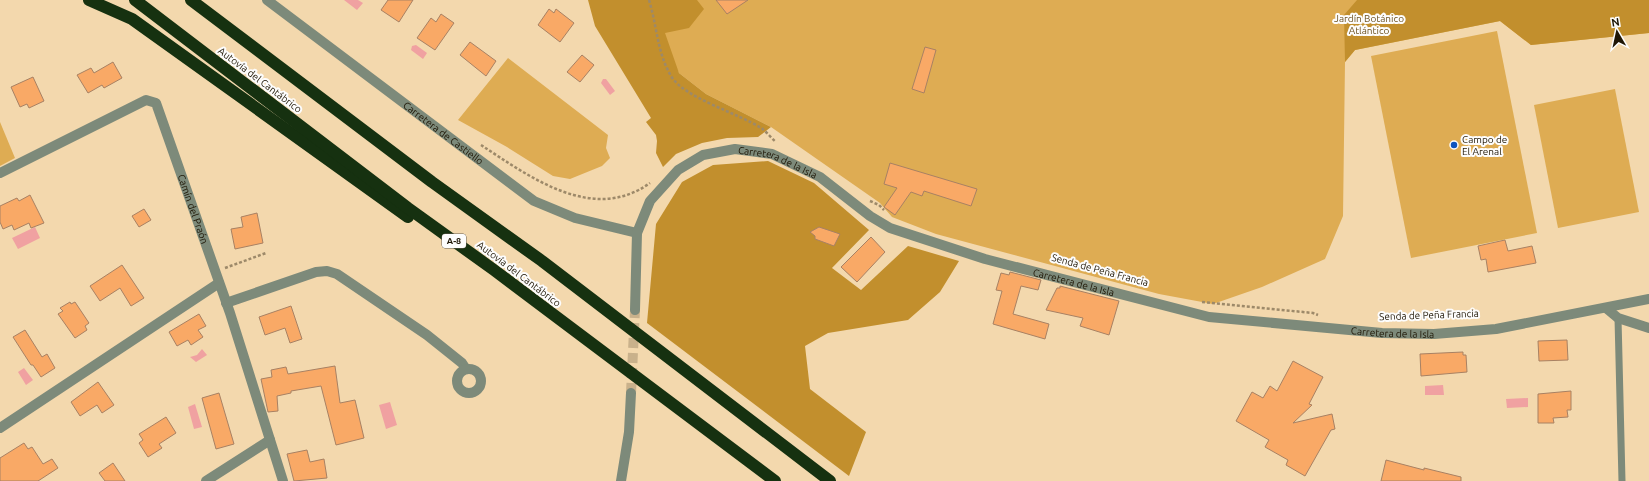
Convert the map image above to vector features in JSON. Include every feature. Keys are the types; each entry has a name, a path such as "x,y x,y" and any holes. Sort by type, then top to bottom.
{"highway":[{"path":"88,0 132,19 402,214 494,270"},
{"name":"Autovía del Cantábrico","path":"135,0 401,203 494,270 775,481"},
{"path":"191,0 432,182 548,266 830,481"}],"street":[{"name":"Carretera de Castiello","path":"267,0 534,201 575,218 637,233"},
{"name":"Camín del Praón","path":"0,173 146,100 156,103 226,303 283,481"},
{"name":"Carretera de la Isla","path":"635,310 637,233 650,202 678,170 703,155 736,149 772,154 820,177 870,216 890,228 985,259 1209,317 1355,331 1434,334 1496,329 1649,299"},
{"path":"226,303 316,272 327,271 338,274 433,340 462,363 466,369"},
{"path":"0,428 219,283"},
{"path":"1606,308 1618,318 1649,328"},
{"path":"621,481 629,432 631,393"},
{"path":"206,481 270,440"}],"lane":[{"path":"1618,318 1622,481"}],"path":[{"path":"649,0 653,12 659,50 672,77 689,93 762,128 775,142"},
{"path":"475,141 535,180 580,197 601,201 618,198 634,193 654,179"},
{"path":"767,142 775,142 782,145"},
{"path":"865,198 878,205 887,213"},
{"path":"215,272 266,253"},
{"path":"1197,301 1313,313 1324,317"}],"green space":[{"path":"588,0 697,0 704,9 689,28 665,33 679,73 706,94 771,127 758,137 727,138 702,143 676,154 663,167 656,153 656,135 646,122 651,118 595,26"},
{"path":"660,0 1649,0 1649,33 1531,45 1500,21 1355,50 1345,62 1343,216 1325,259 1262,287 1213,304 1159,294 936,234 892,217 880,203 771,127 706,94 679,73 667,50"},
{"name":"Jardín Botánico Atlántico","path":"1357,0 1649,0 1649,33 1531,45 1500,21 1355,50 1345,62 1344,15"},
{"name":"Campo de El Arenal","path":"1497,31 1537,233 1411,258 1371,56"},
{"path":"508,58 608,135 606,148 610,158 602,166 570,179 553,176 507,147 458,120"},
{"path":"1615,89 1639,212 1558,228 1534,105"},
{"path":"0,122 15,158 0,166"},
{"path":"768,161 814,183 869,230 832,268 861,290 908,246 959,261 940,292 908,320 828,333 805,346 810,389 866,432 849,476 647,323 656,224 682,182 713,165"}],"shaded area":[{"path":"344,0 358,0 363,3 357,10"},
{"path":"416,45 427,53 423,59 411,50 412,46"},
{"path":"603,79 606,79 615,91 610,95 601,83"},
{"path":"35,227 40,238 18,249 12,238"},
{"path":"202,349 207,355 196,362 190,357 197,355"},
{"path":"24,368 33,380 26,385 18,372"},
{"path":"1443,385 1444,395 1425,395 1425,386"},
{"path":"1528,398 1528,407 1507,408 1506,399"},
{"path":"390,402 397,425 386,429 379,405"},
{"path":"195,404 202,427 194,429 188,407"}],"building":[{"path":"388,0 413,0 399,22 381,10"},
{"path":"716,0 748,0 727,14"},
{"path":"549,9 554,13 556,9 574,23 560,42 538,25"},
{"path":"441,14 454,23 435,50 417,38 431,18 436,22"},
{"path":"470,42 496,61 486,76 460,55"},
{"path":"925,47 936,50 924,93 912,89"},
{"path":"582,55 594,65 580,82 567,72"},
{"path":"113,62 122,78 104,88 102,85 88,93 77,75 91,68 94,73"},
{"path":"33,77 44,101 29,108 27,104 20,107 11,87"},
{"path":"890,163 977,189 971,206 924,191 922,196 911,192 895,215 884,207 897,188 884,184"},
{"path":"30,195 44,223 31,228 29,223 14,230 12,225 3,229 0,222 0,206 17,198 19,201"},
{"path":"144,209 151,220 139,227 132,216"},
{"path":"257,213 263,243 235,249 231,229 243,227 241,217"},
{"path":"819,227 840,234 834,246 815,239 815,236 810,232"},
{"path":"871,237 885,252 857,282 841,267"},
{"path":"1505,240 1508,251 1532,246 1536,263 1488,272 1486,259 1481,260 1478,246"},
{"path":"122,265 144,298 131,306 120,288 100,301 90,286"},
{"path":"1010,272 1041,280 1038,290 1021,286 1013,314 1049,324 1045,339 993,324 1002,291 996,290 1001,273 1009,275"},
{"path":"1060,286 1119,301 1109,335 1080,326 1083,318 1046,310 1057,288 1060,288"},
{"path":"70,302 71,304 75,302 89,323 85,326 87,330 75,338 58,314 63,311 60,308"},
{"path":"291,306 302,339 290,343 285,328 265,335 259,317"},
{"path":"199,314 206,326 198,330 203,337 191,345 188,340 177,346 169,332"},
{"path":"25,330 42,357 47,354 55,368 41,377 33,365 31,365 13,337"},
{"path":"1567,340 1568,360 1539,361 1538,341"},
{"path":"1463,352 1463,355 1466,355 1467,372 1421,376 1420,354"},
{"path":"1293,361 1323,377 1309,404 1312,405 1293,423 1332,414 1335,429 1331,430 1305,476 1286,465 1288,460 1265,447 1269,440 1236,421 1252,392 1263,398 1270,386 1277,391"},
{"path":"335,366 340,403 355,400 364,438 336,445 321,386 291,391 291,393 277,396 278,411 268,412 261,379 272,377 271,370 286,367 288,374"},
{"path":"98,382 114,405 102,413 97,405 80,416 71,402"},
{"path":"1571,391 1571,410 1567,410 1568,417 1553,418 1554,423 1538,423 1538,394"},
{"path":"219,393 234,444 216,449 202,398"},
{"path":"166,417 176,433 159,444 162,448 148,457 139,443 143,440 139,434"},
{"path":"24,443 28,449 32,447 43,464 52,459 58,468 38,481 0,481 0,458"},
{"path":"307,450 310,462 324,459 327,478 294,481 287,454"},
{"path":"1386,460 1424,470 1424,468 1461,477 1461,481 1381,481"},
{"path":"113,463 125,481 105,481 99,473"}],"tunnel":[{"path":"631,393 635,310"}],"place":[{"name":"Campo de El Arenal","path":"1454,145"}]}
